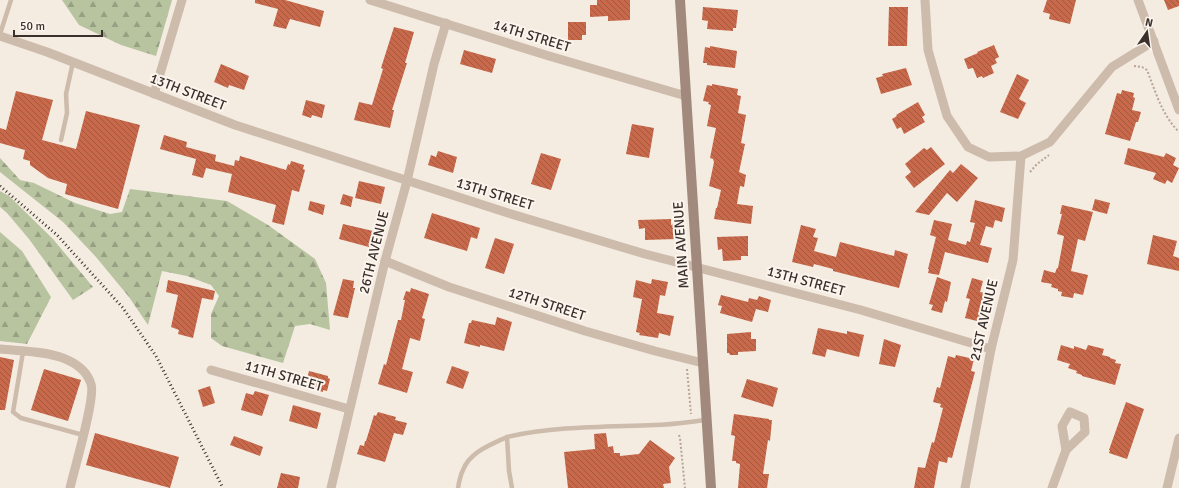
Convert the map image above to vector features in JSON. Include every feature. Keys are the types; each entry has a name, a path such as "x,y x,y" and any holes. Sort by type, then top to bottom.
{"main road":[{"name":"MAIN AVENUE","path":"680,0 711,488"}],"street":[{"path":"154,94 182,0"},
{"name":"14TH STREET","path":"370,0 549,56 686,96"},
{"path":"925,0 928,50 947,116 968,147 989,157 1021,156 1050,142 1112,66 1154,41"},
{"path":"1138,0 1179,110"},
{"name":"26TH AVENUE","path":"331,488 385,262 407,181 434,64 446,23"},
{"name":"13TH STREET","path":"0,35 235,125 407,181 645,254 861,310 991,349"},
{"name":"21ST AVENUE","path":"965,488 991,349 1013,260 1021,156"},
{"name":"12TH STREET","path":"385,262 449,287 585,331 703,363"},
{"path":"0,349 49,354 63,358 75,364 85,372 92,385 91,401 70,488"},
{"name":"11TH STREET","path":"211,370 349,409"},
{"path":"1166,488 1179,438"},
{"path":"1052,488 1066,450"}],"lane":[{"path":"0,35 11,0"},
{"path":"61,140 67,114 66,94 73,62"},
{"path":"23,352 13,412 21,418 83,435"},
{"path":"458,488 463,469 470,458 484,447 507,437 526,433 586,427 656,425 706,420"},
{"path":"507,437 509,471 512,488"}],"path":[{"path":"1128,66 1136,65 1147,70 1161,108 1170,123 1179,132"},
{"path":"1020,175 1032,172 1037,164 1050,154"},
{"path":"686,364 691,415"},
{"path":"678,435 680,438 686,488"}],"green space":[{"path":"62,0 172,0 156,56 121,45 79,25"},
{"path":"0,158 20,180 34,183 75,203 110,214 122,212 130,189 227,201 268,225 315,259 326,283 330,330 310,324 295,326 283,363 222,346 211,338 211,314 219,296 211,285 187,276 162,271 148,325 129,297 96,257 63,222 0,172"},
{"path":"0,191 9,196 53,239 93,287 73,300 29,239 0,207"},
{"path":"0,232 22,251 51,297 27,344 0,341"}],"building":[{"path":"255,0 285,0 324,11 320,27 290,19 286,29 273,26 278,9 255,3"},
{"path":"597,0 630,0 630,20 608,21 608,16 590,17 590,5 597,5"},
{"path":"1047,0 1076,0 1070,24 1049,19 1050,14 1043,12"},
{"path":"1164,0 1179,0 1179,6 1168,10"},
{"path":"703,7 738,10 736,28 733,28 733,31 707,29 708,21 702,20"},
{"path":"889,7 908,7 907,46 888,46"},
{"path":"568,22 586,22 586,35 582,35 582,40 568,40"},
{"path":"394,27 414,32 405,63 407,63 392,110 394,110 390,128 354,120 359,102 372,105 383,69 381,68"},
{"path":"994,45 999,57 995,59 997,63 991,66 994,73 983,78 982,76 977,78 973,68 968,69 964,59"},
{"path":"710,46 737,51 735,68 707,65 707,63 703,63 705,47 710,48"},
{"path":"464,50 496,59 492,73 460,64"},
{"path":"221,64 249,76 244,90 229,85 228,88 214,82"},
{"path":"906,68 912,85 881,94 876,78 883,76 882,74"},
{"path":"1017,74 1029,80 1019,99 1026,103 1018,119 1000,112"},
{"path":"712,84 738,89 737,95 741,96 738,113 746,115 741,143 745,144 739,172 746,175 744,187 740,186 737,204 753,206 751,224 714,219 721,190 709,186 714,162 713,159 710,158 716,128 707,126 711,105 708,104 709,102 703,101 707,85 712,86"},
{"path":"1122,90 1134,93 1133,97 1135,98 1132,110 1141,112 1130,141 1105,134 1117,93 1121,94"},
{"path":"16,91 53,100 42,140 76,149 86,111 140,125 118,209 65,194 67,184 48,178 30,165 30,161 23,159 25,150 0,143 0,128 6,130"},
{"path":"306,100 325,105 322,118 312,115 311,118 302,115"},
{"path":"918,102 925,115 922,117 925,122 904,134 901,127 897,129 892,119"},
{"path":"632,124 654,128 649,158 626,154"},
{"path":"164,135 187,142 186,147 216,155 215,161 234,166 235,160 239,161 240,156 286,170 291,161 304,165 303,169 305,170 299,192 292,190 284,225 272,222 276,205 228,192 232,174 206,168 203,178 192,175 196,159 160,149"},
{"path":"931,147 945,164 914,188 905,177 911,172 905,164 924,148 927,150"},
{"path":"1128,148 1164,157 1166,153 1176,158 1173,165 1179,168 1172,183 1167,180 1165,184 1153,179 1156,173 1124,164"},
{"path":"438,151 457,157 453,173 428,165 431,155 436,157"},
{"path":"541,153 561,159 551,190 531,184"},
{"path":"961,164 978,178 957,202 947,193 929,215 915,212 950,170 953,173"},
{"path":"359,181 385,187 381,204 355,198"},
{"path":"343,194 353,197 351,207 340,204"},
{"path":"1095,199 1110,203 1107,214 1092,210"},
{"path":"975,200 1005,208 1002,222 995,220 993,228 986,226 980,245 992,248 988,263 945,252 939,275 928,273 936,237 930,235 934,220 952,224 948,240 966,245 967,241 970,242 975,223 970,222"},
{"path":"310,201 325,205 323,215 308,210"},
{"path":"1062,205 1093,212 1085,241 1078,239 1071,271 1088,275 1083,295 1074,293 1073,298 1061,296 1062,292 1051,287 1052,284 1041,282 1044,270 1055,273 1058,268 1064,236 1057,234 1062,214 1060,214"},
{"path":"432,213 480,228 477,239 471,237 467,251 424,238"},
{"path":"671,219 671,225 675,224 676,239 645,240 645,228 639,229 638,220"},
{"path":"343,224 373,231 369,247 339,239"},
{"path":"801,225 816,229 813,237 818,238 814,251 836,257 840,242 894,256 895,250 908,254 899,288 833,271 833,269 814,264 813,267 792,262"},
{"path":"1153,235 1177,241 1173,256 1179,258 1179,271 1147,264"},
{"path":"748,236 748,256 741,256 741,260 723,261 722,249 718,250 717,237"},
{"path":"495,238 514,244 504,274 485,268"},
{"path":"937,277 951,282 947,302 945,301 942,313 931,310 933,305 929,304"},
{"path":"972,278 983,281 980,292 990,294 981,322 965,318 970,299 966,298"},
{"path":"343,279 354,281 353,288 355,288 348,318 333,315"},
{"path":"652,279 668,282 665,296 660,295 657,313 674,316 670,336 659,333 658,338 639,335 640,333 636,332 642,299 633,297 636,280 651,284"},
{"path":"168,280 215,291 213,300 202,298 193,338 178,334 179,330 171,327 178,295 166,292"},
{"path":"411,288 429,294 422,318 425,319 420,341 410,338 402,369 413,372 407,393 378,384 384,364 386,365 398,320 401,320 405,300 403,300 406,291 410,292"},
{"path":"721,295 748,302 749,298 757,300 759,296 771,300 768,312 756,309 752,322 720,313 722,306 718,305"},
{"path":"497,317 512,322 504,351 464,343 469,323 471,323 472,320 495,325"},
{"path":"818,328 847,334 847,331 864,335 859,357 827,349 825,357 812,354"},
{"path":"751,332 751,339 756,339 756,351 738,352 738,355 730,355 727,353 727,334"},
{"path":"884,339 901,345 895,367 879,364"},
{"path":"1061,345 1074,349 1074,346 1086,350 1088,345 1104,349 1102,355 1116,360 1115,363 1121,364 1115,385 1082,376 1076,373 1077,371 1068,368 1070,364 1057,360"},
{"path":"956,355 974,359 971,371 975,372 952,458 948,457 947,463 939,461 934,488 914,488 918,467 925,468 932,442 934,443 943,408 940,407 941,404 933,402 937,387 940,388 948,356 955,358"},
{"path":"0,357 14,360 5,410 0,410"},
{"path":"452,366 469,372 463,389 446,383"},
{"path":"44,369 81,380 68,421 31,410"},
{"path":"309,371 328,376 330,379 327,391 323,390 323,392 305,387"},
{"path":"747,379 778,388 773,407 741,397"},
{"path":"210,386 215,403 203,407 198,390"},
{"path":"255,391 269,395 262,416 241,410 246,393 253,395"},
{"path":"1126,402 1144,409 1127,459 1109,453"},
{"path":"293,405 321,413 317,429 289,421"},
{"path":"378,412 396,417 395,420 407,423 403,435 394,433 385,462 357,454 360,445 364,446 374,415 376,416"},
{"path":"734,414 772,420 770,441 768,440 763,474 769,474 767,488 738,488 740,464 736,463 736,461 732,461 735,436 731,435"},
{"path":"95,433 179,457 170,488 86,465"},
{"path":"606,433 608,447 613,446 614,453 620,453 620,456 639,454 650,440 675,458 669,467 671,483 663,484 664,488 568,488 564,452 595,449 594,434"},
{"path":"234,436 263,447 260,456 230,445"},
{"path":"281,473 300,477 298,488 277,488"}],"railway":[{"path":"0,186 57,235 123,308 156,356 223,488"}]}
